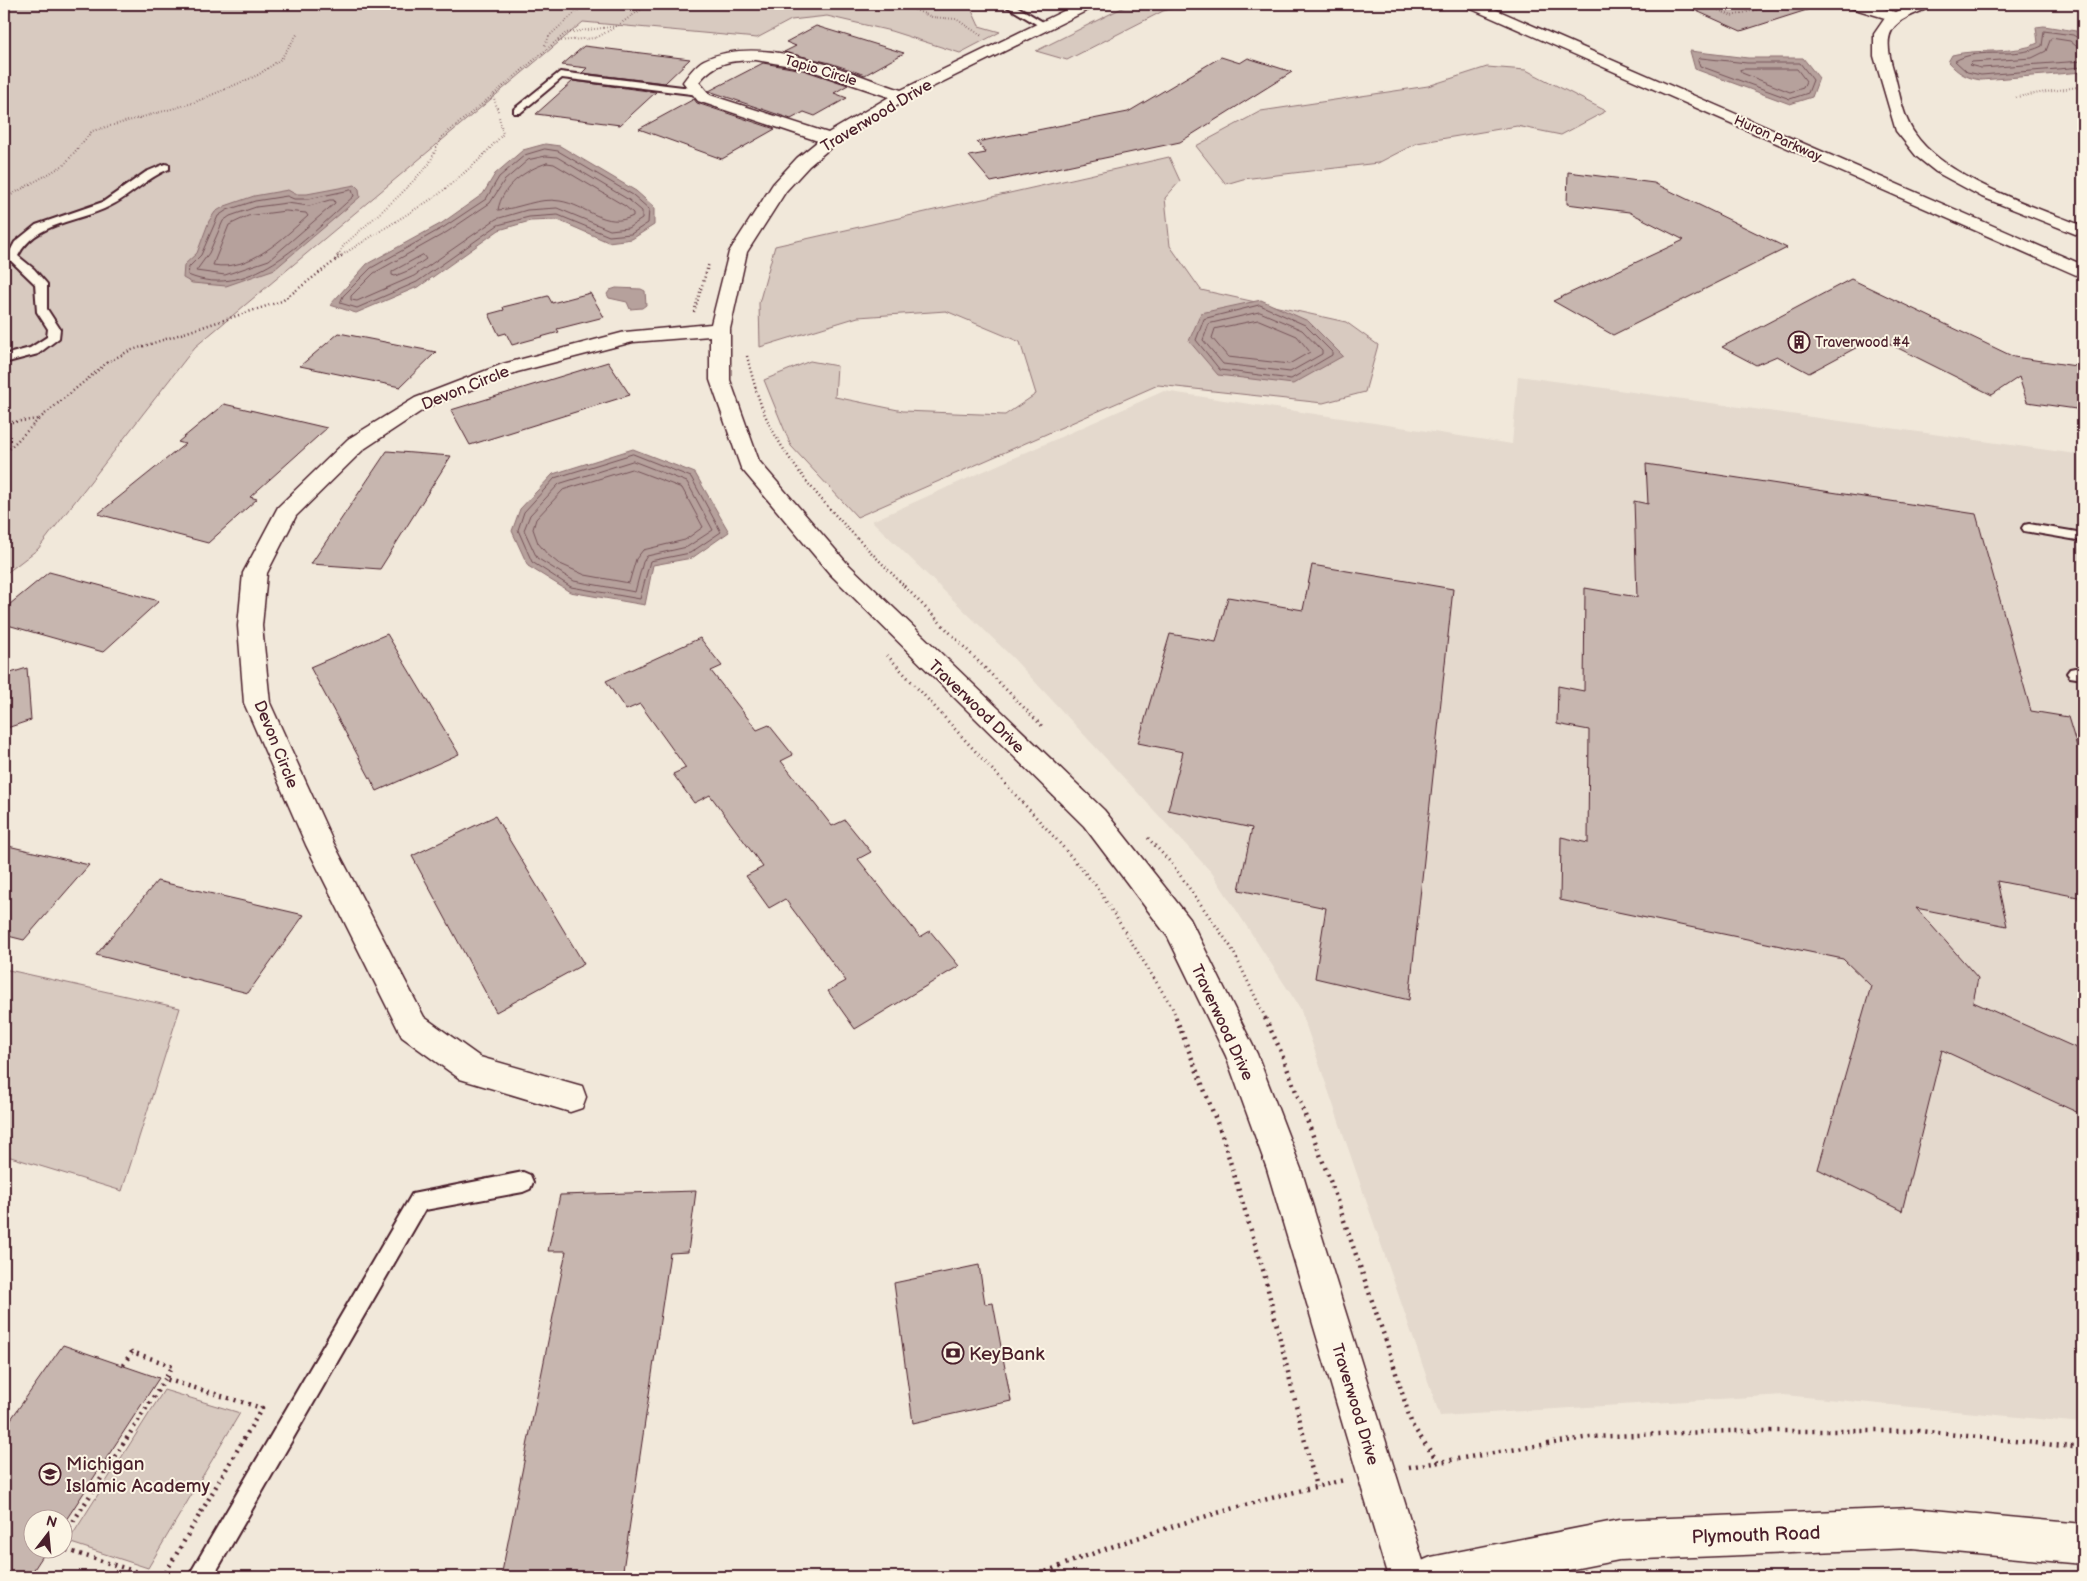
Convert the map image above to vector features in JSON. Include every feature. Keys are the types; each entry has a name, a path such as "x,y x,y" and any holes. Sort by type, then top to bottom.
{"street":[{"name":"Traverwood Drive","path":"1088,4 902,96 830,138 802,162 779,188 738,252 733,338 720,380 749,463 838,568 976,705 1094,818 1179,928 1241,1054 1284,1169 1408,1577"},
{"name":"Huron Parkway","path":"1472,4 2083,272"},
{"path":"1853,4 1895,16"},
{"path":"1926,4 1895,16 1884,29 1878,48 1907,135 1926,157 1960,179 2083,232"},
{"name":"Tapio Circle","path":"699,92 691,82 709,64 741,55 784,57 902,96"},
{"path":"699,92 704,98 830,138"},
{"name":"Devon Circle","path":"570,1097 471,1069 413,1027 320,845 257,703 250,626 255,573 286,512 356,444 422,402 510,368 632,336 733,338"},
{"name":"Plymouth Road","path":"1431,1577 1620,1540 1912,1528 2083,1544"}],"lane":[{"path":"1007,4 1044,25"},
{"path":"517,111 560,75 665,90 699,92"},
{"path":"4,359 34,351 53,338 54,329 44,316 42,307 41,284 30,271 12,257 17,246 39,228 100,208 122,195 143,176 165,166"},
{"path":"2029,528 2083,537"},
{"path":"200,1577 419,1201 522,1182"}],"path":[{"path":"545,45 550,35 585,4"},
{"path":"556,41 593,41 609,33 649,4"},
{"path":"901,4 932,17 956,19 983,37"},
{"path":"1705,4 1732,16 1758,9 1746,4"},
{"path":"334,260 344,245 400,194 429,164 442,137 556,41 575,30 602,29 617,26"},
{"path":"4,199 64,165 74,155 80,141 92,132 201,100 269,69 281,59 298,33"},
{"path":"2016,97 2083,86"},
{"path":"4,454 39,419 108,362 168,337 255,312 282,301 334,260 427,204 478,161 503,134 493,95"},
{"path":"733,338 780,445 821,499 1016,700"},
{"path":"4,423 39,419"},
{"path":"882,650 1056,839 1097,887 1172,1007 1222,1135 1258,1255 1316,1487 1091,1552 1033,1577"},
{"path":"72,1524 173,1366 132,1352 123,1365"},
{"path":"164,1577 262,1408 165,1380"},
{"path":"1438,1462 1590,1437 1731,1430 1919,1431 2083,1448"},
{"path":"72,1552 137,1572 136,1577"}],"shaded area":[{"path":"4,4 969,4 979,26 1000,32 960,53 891,31 827,16 791,20 757,38 583,22 195,347 38,549 4,575"},
{"path":"1130,4 1189,4 1163,11 1067,60 1036,51"},
{"path":"1487,67 1526,70 1606,111 1561,135 1517,126 1417,143 1378,163 1243,179 1226,184 1196,146 1261,111 1428,86"},
{"path":"1169,157 1180,181 1165,198 1170,246 1201,290 1346,322 1378,345 1365,392 1323,403 1158,385 857,517 791,446 764,380 810,361 837,366 835,397 903,411 1005,415 1036,394 1020,342 946,311 858,317 760,347 759,303 775,246"},
{"path":"1518,376 2083,455 2083,1423 1784,1395 1440,1416 1300,1008 1212,873 1013,658 872,521 1164,391 1512,444"},
{"path":"4,969 180,1008 122,1191 4,1155"},
{"path":"164,1390 240,1413 148,1568 72,1543 72,1536"}],"water":[{"path":"2044,26 2076,31 2083,38 2083,72 1981,80 1963,74 1948,62 1952,55 1962,53 2029,47 2038,43 2036,27"},
{"path":"1690,51 1748,58 1803,58 1819,78 1812,97 1790,104 1695,69"},
{"path":"545,144 560,146 636,191 654,207 654,225 632,239 608,242 558,220 530,221 499,230 420,286 356,313 330,305 367,264 442,223 483,194 495,174 523,150"},
{"path":"355,185 359,189 360,197 275,269 226,286 192,283 183,278 184,265 197,253 209,221 215,212 225,206 254,196 288,190 295,194 307,194"},
{"path":"616,288 641,289 645,291 646,305 642,308 630,309 627,302 609,298 607,294 610,290"},
{"path":"1261,300 1308,321 1343,356 1293,384 1218,375 1189,341 1201,313"},
{"path":"633,449 695,473 729,532 692,558 653,565 645,605 570,592 528,566 512,531 520,509 553,474"}],"building":[{"path":"1681,4 1809,4 1810,9 1741,31"},
{"path":"816,26 904,53 865,75 830,63 784,52 796,46 786,42"},
{"path":"584,46 690,59 665,83 582,73 587,68 562,65"},
{"path":"1221,57 1240,63 1248,58 1292,72 1180,142 991,182 969,156 986,153 977,142 1128,112"},
{"path":"763,63 803,70 848,85 834,93 847,98 815,116 804,112 791,119 709,91"},
{"path":"573,81 656,92 620,125 536,114"},
{"path":"694,99 697,103 775,129 722,159 639,129"},
{"path":"1568,172 1654,183 1787,248 1613,335 1553,301 1684,240 1629,212 1567,204"},
{"name":"Traverwood #4","path":"1851,279 2014,357 2083,367 2083,410 2027,402 2019,377 1992,395 1876,337 1809,373 1777,356 1756,365 1722,347"},
{"path":"590,293 604,317 557,329 559,332 512,345 506,333 499,335 489,314 504,310 503,307 548,296 552,303"},
{"path":"339,333 436,352 400,387 300,366"},
{"path":"608,362 630,395 470,445 451,410"},
{"path":"224,404 327,428 250,497 257,499 208,543 98,514 185,444 178,442"},
{"path":"387,451 451,456 380,569 311,564"},
{"path":"1646,464 1976,514 2031,711 2068,717 2083,766 2083,898 1997,881 2007,926 1916,908 1978,978 1973,1002 2083,1051 2083,1115 1942,1050 1902,1211 1818,1169 1871,986 1843,959 1560,900 1561,837 1588,843 1589,730 1557,724 1558,686 1584,691 1585,588 1637,597 1634,501 1648,504"},
{"path":"1312,565 1453,589 1409,1000 1315,978 1326,908 1239,890 1252,828 1168,810 1183,752 1138,743 1170,634 1216,642 1228,597 1303,610"},
{"path":"49,572 159,601 103,652 4,624 4,609"},
{"path":"387,634 459,754 377,791 310,667"},
{"path":"700,638 722,666 711,671 757,730 769,725 793,755 781,761 832,826 845,820 871,852 858,859 920,937 930,931 959,966 855,1029 828,991 846,981 785,899 769,908 746,876 763,867 710,795 694,803 673,774 686,768 640,704 626,710 606,681"},
{"path":"27,668 31,720 4,729 4,675"},
{"path":"495,816 584,964 496,1012 412,856"},
{"path":"4,845 89,865 24,940 4,935"},
{"path":"157,881 304,915 248,993 96,955"},
{"path":"696,1191 688,1252 670,1253 622,1577 501,1577 566,1251 548,1251 560,1195"},
{"name":"KeyBank","path":"979,1265 985,1304 993,1303 1011,1401 913,1423 894,1283"},
{"name":"Michigan Islamic Academy","path":"63,1345 159,1378 72,1511 72,1508 22,1508 22,1558 41,1558 29,1577 4,1577 4,1429"}],"place":[{"name":"Traverwood #4","path":"1799,342"},
{"name":"KeyBank","path":"953,1353"},
{"name":"Michigan Islamic Academy","path":"50,1474"}]}
